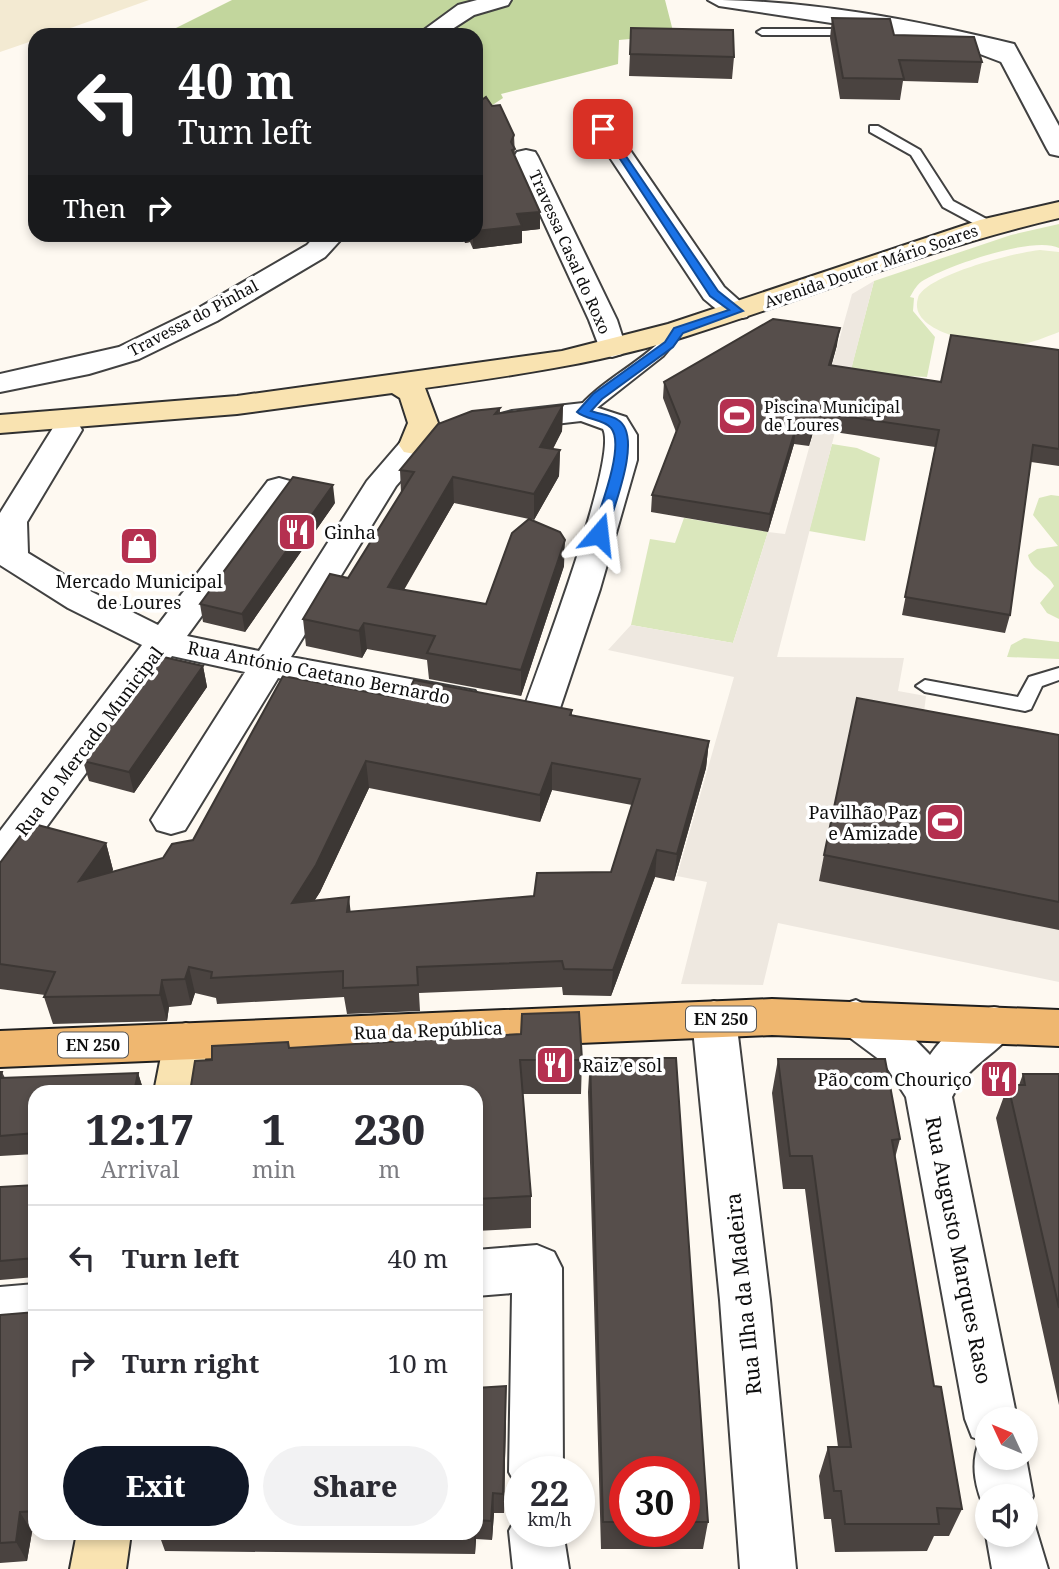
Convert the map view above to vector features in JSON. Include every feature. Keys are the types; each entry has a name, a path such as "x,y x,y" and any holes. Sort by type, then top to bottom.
{"main road":[{"name":"Rua da República","path":"0,1049 714,1019 856,1018 1059,1028"}],"street":[{"path":"439,28 466,10 500,0"},
{"path":"719,0 859,20 1006,49 1055,136"},
{"path":"603,129 714,293 737,311"},
{"name":"Travessa Casal do Roxo","path":"526,157 603,320 612,348"},
{"name":"Avenida Doutor Mário Soares","path":"427,393 678,330 989,226 1059,210"},
{"name":"Travessa do Pinhal","path":"0,383 89,365 129,353 207,315 316,251 325,242"},
{"name":"Avenida Doutor Mário Soares","path":"0,431 237,405 304,406 427,393 509,379 563,360"},
{"path":"171,820 268,665 279,642 383,481 415,445 427,393 477,424"},
{"path":"415,445 477,424 583,412"},
{"name":"Rua António Caetano Bernardo","path":"81,423 11,522 10,556 80,600 164,642 268,665 532,712 573,620 621,460 622,435 615,423 583,412"},
{"name":"Avenida Doutor Mário Soares","path":"0,424 81,423"},
{"name":"Rua do Mercado Municipal","path":"0,860 279,488"},
{"path":"856,1018 886,1036 915,1065 929,1097"},
{"name":"Rua Ilha da Madeira","path":"714,1019 745,1300 768,1569"},
{"name":"Rua Augusto Marques Raso","path":"989,1407 929,1097 940,1073 962,1046 995,1025"},
{"path":"178,1085 186,1041"},
{"path":"483,1272 537,1268 536,1456"},
{"path":"0,1310 28,1308"},
{"path":"98,1569 103,1540"},
{"path":"538,1547 541,1569"},
{"path":"1015,1547 1020,1569"}],"lane":[{"path":"762,33 882,32 983,51 1017,65"},
{"path":"874,129 916,153 948,204 989,226"},
{"path":"583,412 598,396 669,345 678,330"},
{"path":"925,686 1025,705 1028,688 1034,680 1059,674"}],"shaded area":[{"path":"0,0 149,0 71,28 28,28 28,42 0,52"},
{"path":"874,281 777,657 904,658 898,691 926,696 924,712 1059,930 1059,982 778,923 763,985 681,984 707,882 677,876 734,677 608,650 631,625 733,643 768,532 785,534 852,294"}],"green space":[{"path":"232,0 665,0 674,35 619,40 618,64 501,94 503,98 483,111 483,28 176,28"},
{"path":"1059,224 1059,248 1047,245 1031,246 991,254 936,274 918,285 910,297 914,298 913,311 935,337 927,377 850,373 874,281 1011,235"},
{"path":"1040,250 1059,252 1059,332 1018,345 991,344 938,330 925,322 918,311 918,298 924,289 937,281 973,266"},
{"path":"832,444 857,448 880,458 865,541 809,531"},
{"path":"1059,496 1059,619 1047,613 1040,603 1054,586 1032,564 1028,555 1037,549 1058,546 1033,515 1039,498"},
{"path":"684,518 768,532 733,643 631,625 650,539 675,543"},
{"path":"1024,638 1059,642 1059,659 1007,657 1011,645"}],"building":[{"path":"832,18 890,19 894,35 974,37 982,62 899,60 904,79 843,78"},
{"path":"631,28 733,30 734,57 630,54"},
{"path":"486,97 492,106 500,105 514,135 511,142 515,149 512,150 540,212 517,214 522,226 483,230 483,99"},
{"path":"773,319 840,328 829,365 941,382 951,335 1059,350 1059,449 1033,445 1010,615 905,597 939,430 816,412 811,429 796,427 770,514 652,495 680,422 664,382"},
{"path":"563,405 540,447 560,450 534,494 453,477 388,587 486,604 512,533 529,519 560,532 565,540 521,670 427,653 435,636 364,623 359,631 303,619 330,574 348,578 414,472 400,470 438,424 472,411 500,408 495,414"},
{"path":"293,477 333,485 242,614 200,604"},
{"path":"159,656 203,666 129,772 83,761"},
{"path":"283,676 405,699 414,680 572,710 570,715 709,741 677,854 657,850 613,970 564,969 562,961 417,967 418,985 343,988 343,971 211,978 212,972 189,967 185,979 162,980 160,995 44,997 55,972 0,964 0,863 30,823 106,843 79,881 163,858 172,844 193,840","holes":["366,761 540,795 552,763 640,779 611,872 537,873 534,896 347,912 349,897 292,903 316,865"]},
{"name":"Pavilhão Paz e Amizade","path":"857,698 1059,735 1059,902 824,855"},
{"path":"579,1012 582,1060 520,1060 531,1196 483,1199 483,1085 191,1085 195,1061 212,1060 212,1046 288,1042 289,1048 521,1034 522,1014"},
{"path":"590,1058 676,1058 708,1522 700,1522 700,1456 609,1456 609,1522 603,1522"},
{"path":"778,1059 885,1059 900,1139 892,1140 934,1386 941,1387 962,1509 937,1508 939,1524 845,1524 841,1491 834,1491 828,1447 851,1447 812,1156 790,1156"},
{"path":"138,1073 135,1085 28,1085 28,1134 0,1136 0,1078"},
{"path":"1023,1074 1059,1074 1059,1308 1008,1085 1025,1085"},
{"path":"28,1185 28,1259 0,1261 0,1187"},
{"path":"28,1313 28,1511 20,1512 16,1542 0,1543 0,1315"},
{"path":"506,1386 503,1494 493,1493 491,1521 483,1520 483,1388"}],"place":[{"name":"Piscina Municipal de Loures","path":"737,416"},
{"name":"Ginha","path":"297,532"},
{"name":"Mercado Municipal de Loures","path":"139,546"},
{"name":"Pavilhão Paz e Amizade","path":"945,822"},
{"name":"Raiz e sol","path":"555,1065"},
{"name":"Pão com Chouriço","path":"999,1079"}],"route":[{"path":"599,534 621,460 622,435 615,423 603,416 583,412 598,396 669,345 678,330 737,311 714,293 603,129"}]}
